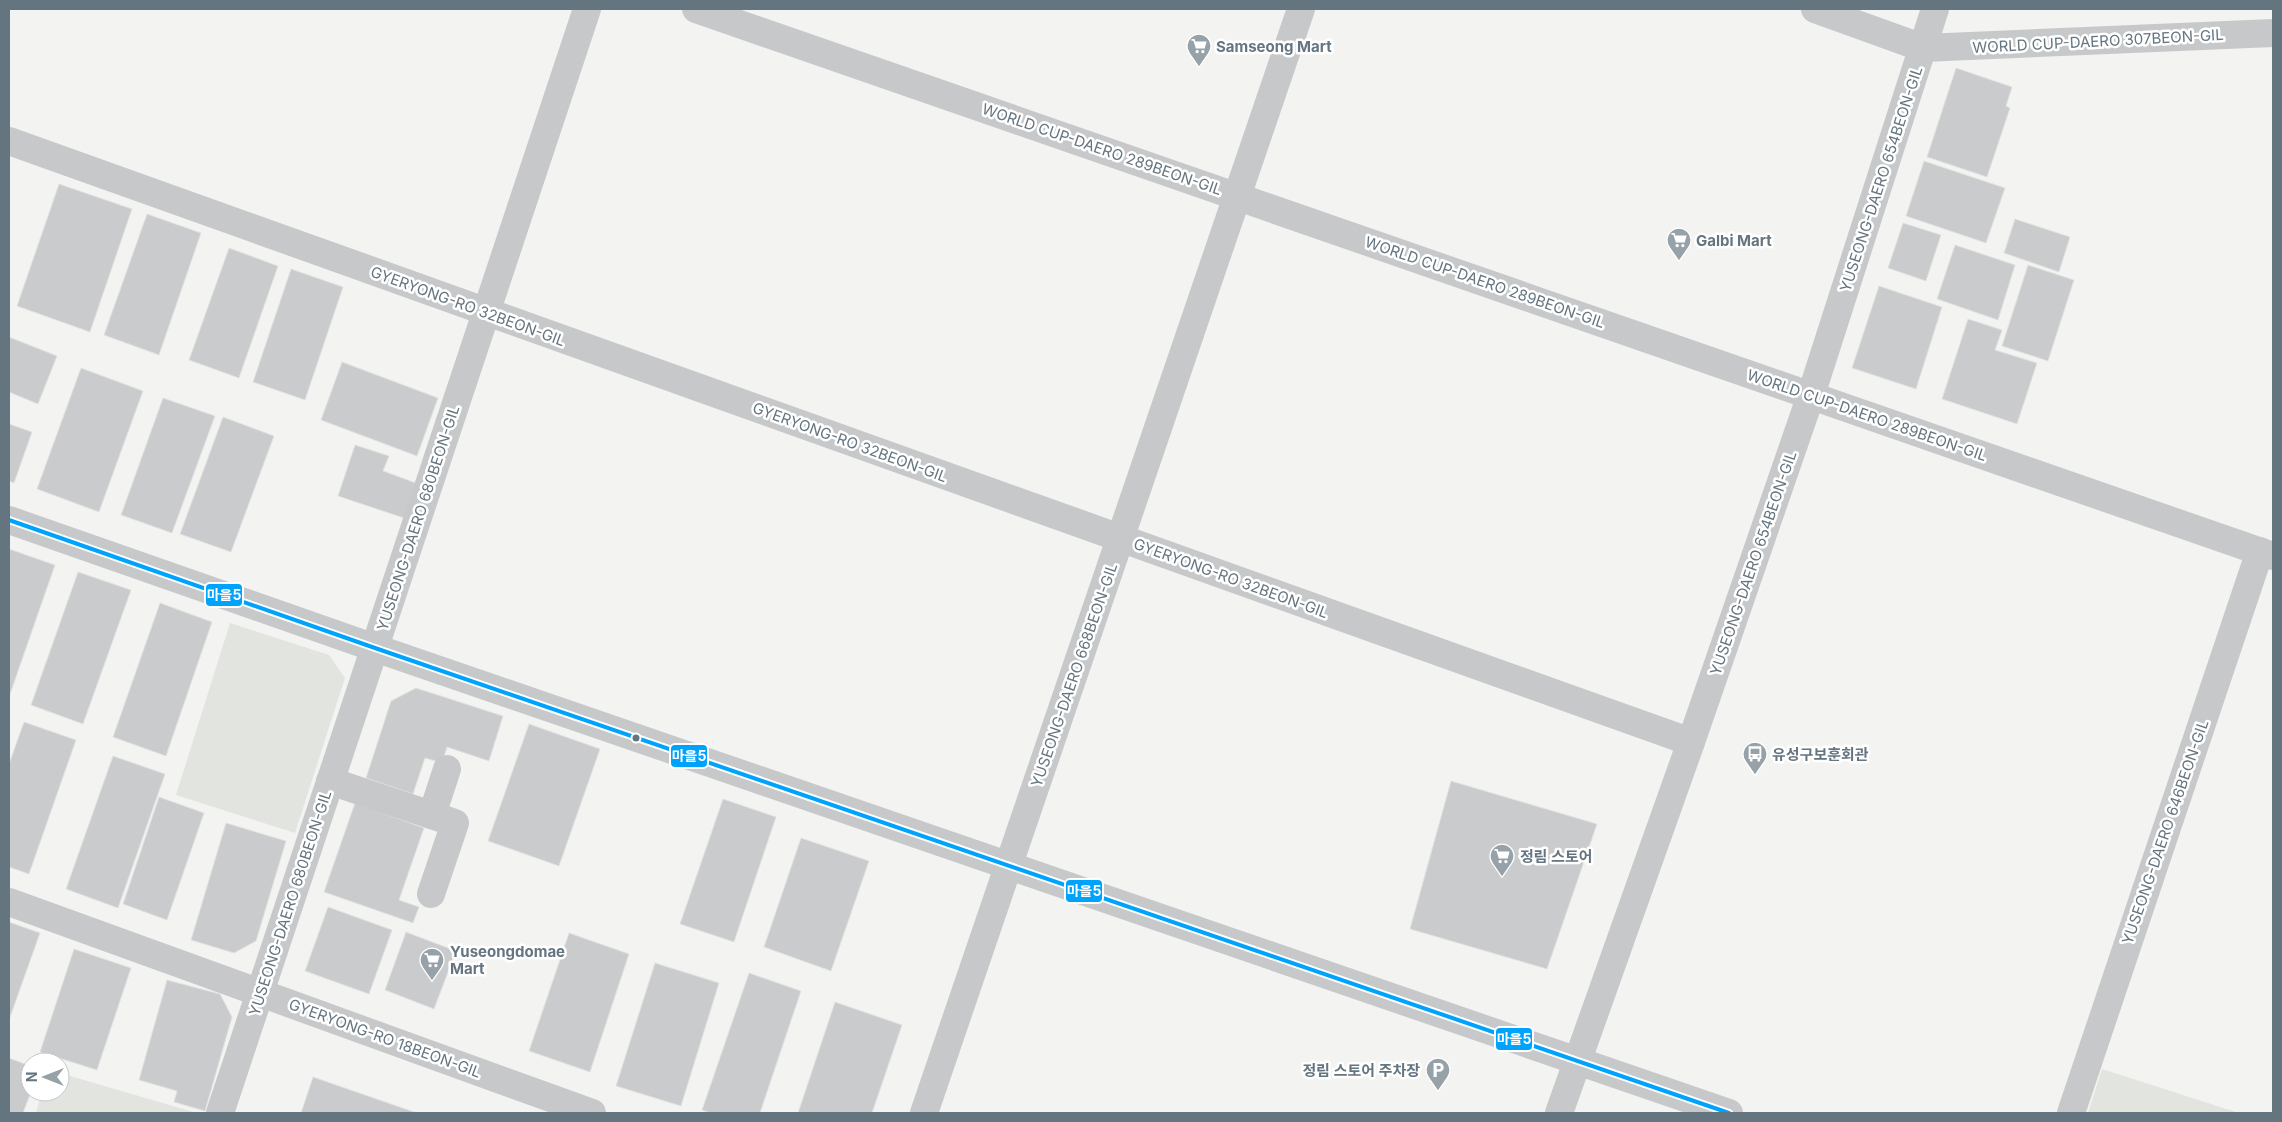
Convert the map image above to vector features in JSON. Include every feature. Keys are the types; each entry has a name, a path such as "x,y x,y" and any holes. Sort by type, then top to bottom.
{"street":[{"name":"YUSEONG-DAERO 680BEON-GIL","path":"220,1113 587,9"},
{"name":"WORLD CUP-DAERO 289BEON-GIL","path":"696,9 2267,554"},
{"name":"YUSEONG-DAERO 668BEON-GIL","path":"924,1113 1301,9"},
{"path":"1815,9 1923,48"},
{"name":"YUSEONG-DAERO 654BEON-GIL","path":"1558,1113 1691,742 1811,396 1935,9"},
{"name":"WORLD CUP-DAERO 307BEON-GIL","path":"1923,48 2273,33"},
{"name":"GYERYONG-RO 32BEON-GIL","path":"9,141 1691,742"},
{"path":"9,520 375,648 1009,864 1728,1113"},
{"name":"YUSEONG-DAERO 646BEON-GIL","path":"2071,1113 2267,554"},
{"path":"432,815 447,769"},
{"path":"330,781 455,823 431,894"},
{"name":"GYERYONG-RO 18BEON-GIL","path":"9,902 592,1113"}],"shaded area":[{"path":"230,623 329,655 345,678 295,833 176,795"},
{"path":"2102,1069 2239,1113 2088,1113"},
{"path":"70,1076 197,1113 36,1113 39,1102 70,1102"}],"building":[{"path":"1956,68 2012,87 2006,106 2010,108 1987,177 1927,157"},
{"path":"1924,161 2005,188 1986,243 1906,216"},
{"path":"59,184 132,209 90,332 17,306"},
{"path":"147,214 201,233 159,355 104,335"},
{"path":"2015,219 2070,237 2059,272 2004,253"},
{"path":"1903,223 1941,235 1926,281 1888,268"},
{"path":"1955,245 2015,265 1998,320 1937,299"},
{"path":"229,248 278,266 239,378 189,360"},
{"path":"2028,265 2074,280 2048,361 2002,346"},
{"path":"291,269 343,287 305,400 253,382"},
{"path":"1879,286 1942,307 1916,389 1852,368"},
{"path":"1968,319 2002,330 1995,350 2037,363 2017,424 1942,399"},
{"path":"9,337 57,356 38,404 9,392"},
{"path":"342,362 438,398 417,456 321,420"},
{"path":"81,368 143,391 99,512 37,489"},
{"path":"163,398 215,416 172,533 121,515"},
{"path":"223,417 274,436 231,552 180,534"},
{"path":"9,424 32,432 14,483 9,481"},
{"path":"355,445 389,456 383,471 416,483 404,518 338,496"},
{"path":"9,549 55,565 9,697"},
{"path":"78,572 131,590 83,724 31,705"},
{"path":"160,603 212,622 166,756 113,737"},
{"path":"416,688 503,716 489,761 447,747 442,763 425,758 413,794 366,778 391,701"},
{"path":"24,722 76,740 29,874 9,867 9,764"},
{"path":"529,724 600,749 559,866 488,841"},
{"path":"113,756 165,774 118,908 66,889"},
{"name":"정림 스토어","path":"1451,781 1597,824 1547,969 1410,929"},
{"path":"159,797 204,813 167,920 123,904"},
{"path":"723,799 776,817 734,942 680,924"},
{"path":"355,803 424,828 399,900 419,907 413,923 324,892"},
{"path":"226,823 286,841 256,941 234,953 191,940"},
{"path":"801,838 869,861 831,971 764,947"},
{"path":"328,907 392,930 369,994 305,971"},
{"path":"9,922 40,933 9,1020"},
{"path":"406,932 456,951 434,1009 385,990"},
{"path":"569,933 629,954 590,1072 529,1051"},
{"path":"74,949 131,968 97,1070 70,1061 70,1052 40,1052"},
{"path":"655,963 719,983 681,1106 616,1086"},
{"path":"749,973 801,991 760,1113 711,1113 702,1110"},
{"path":"167,980 220,994 232,1017 205,1111 174,1102 177,1091 139,1080"},
{"path":"835,1002 902,1025 872,1113 798,1113"},
{"path":"9,1058 20,1062 20,1102 27,1102 23,1113 9,1113"},
{"path":"313,1077 417,1113 301,1113"}],"transit line":[{"name":"마을5","path":"9,520 375,648 1729,1113"}],"place":[{"name":"Samseong Mart","path":"1199,67"},
{"name":"Galbi Mart","path":"1679,261"},
{"name":"유성구보훈회관","path":"1755,775"},
{"name":"정림 스토어","path":"1502,877"},
{"name":"Yuseongdomae Mart","path":"432,981"},
{"name":"정림 스토어 주차장","path":"1438,1091"}]}
